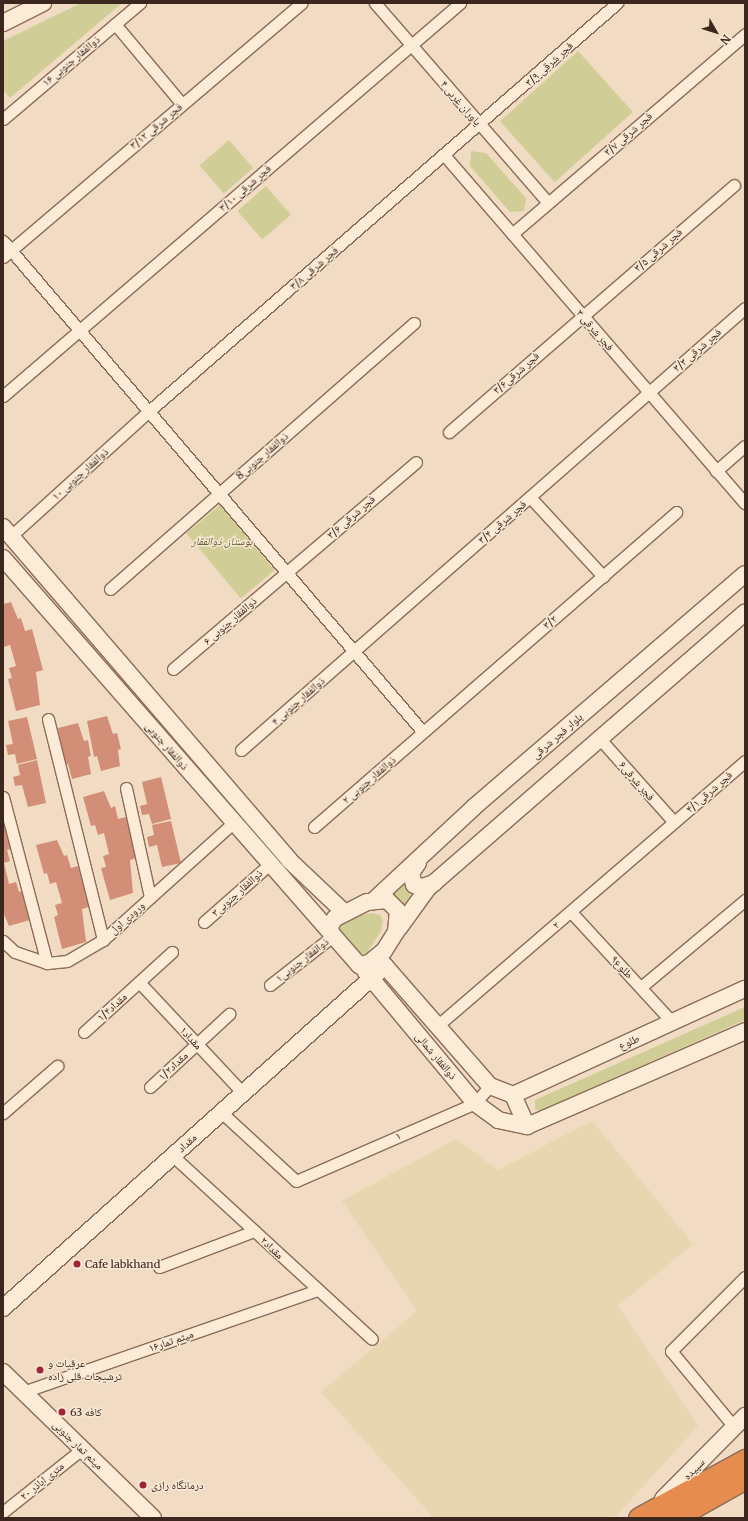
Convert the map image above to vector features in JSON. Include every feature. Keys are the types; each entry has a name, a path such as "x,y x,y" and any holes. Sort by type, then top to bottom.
{"highway":[{"path":"639,1518 745,1460"},
{"path":"674,1518 745,1478"}],"main road":[{"path":"3,23 43,3"},
{"name":"ذوالفقار جنوبی","path":"7,532 276,846 317,890 344,912"},
{"name":"ذوالفقار جنوبی","path":"3,558 332,934"},
{"name":"بلوار فجر شرقی","path":"373,901 474,808 745,574"},
{"path":"396,932 399,920 394,905 387,900 373,901 344,912 335,918 330,926 332,934 359,965 381,961 408,912 434,883 745,612"},
{"path":"86,654 100,642"},
{"path":"421,858 411,873 410,880 422,887 434,883"},
{"name":"ذوالفقار شمالی","path":"381,961 490,1086 513,1094"},
{"name":"مقداد","path":"3,1308 371,978 381,961"},
{"name":"ذوالفقار شمالی","path":"359,965 475,1103 498,1120 527,1126"},
{"name":"طلوع","path":"513,1094 745,989"},
{"path":"513,1094 527,1126 745,1031"},
{"name":"میثم تمار جنوبی","path":"3,1372 153,1518"},
{"name":"سپیده","path":"639,1518 676,1487 740,1422"}],"street":[{"name":"۱۶ ذوالفقار جنوبی","path":"3,119 140,3"},
{"name":"۳/۱۲ فجر شرقی","path":"7,253 300,3"},
{"name":"۴ یاوران غربی","path":"375,3 548,203"},
{"name":"۳/۱۰ فجر شرقی","path":"3,396 460,3"},
{"name":"۳/۹ فجر شرقی","path":"480,125 618,3"},
{"path":"114,24 182,104"},
{"name":"۳/۷ فجر شرقی","path":"512,234 745,34"},
{"name":"۳/۸ فجر شرقی","path":"148,411 480,125"},
{"name":"۳ فجر شرقی","path":"445,156 745,504"},
{"name":"۳/۵ فجر شرقی","path":"582,315 734,185"},
{"path":"3,241 7,253 79,330 423,732"},
{"name":"۳/۳ فجر شرقی","path":"649,393 745,308"},
{"name":"فجر شرقی۳/۶","path":"449,432 582,315"},
{"name":"8ذوالفقار جنوبی","path":"110,589 414,323"},
{"name":"۳/۴ فجر شرقی","path":"354,652 649,393"},
{"name":"۱۰ ذوالفقار جنوبی","path":"7,532 148,411"},
{"path":"716,471 745,446"},
{"name":"۳/۶ فجر شرقی","path":"286,572 416,462"},
{"path":"530,497 603,576"},
{"name":"۳/۲","path":"423,732 676,512"},
{"name":"۶ ذوالفقار جنوبی","path":"173,669 286,572"},
{"name":"۴ ذوالفقار جنوبی","path":"242,750 354,652"},
{"path":"48,719 103,940"},
{"name":"۲ ذوالفقار جنوبی","path":"314,827 423,732"},
{"name":"فجر شرقی۶","path":"600,739 674,822"},
{"name":"فجر شرقی۴/۱","path":"674,822 745,761"},
{"path":"126,788 150,897"},
{"path":"3,797 47,963"},
{"name":"ورودی اول","path":"3,941 14,952 47,963 67,960 103,940 234,822"},
{"name":"۲","path":"437,1026 674,822"},
{"name":"ذوالفقار جنوبی۳","path":"204,922 271,864"},
{"path":"641,987 745,900"},
{"name":"طلوع۹","path":"571,912 672,1022"},
{"name":"ذوالفقار جنوبی۱","path":"270,986 332,934"},
{"name":"مقداد۱/۴","path":"84,1032 172,952"},
{"name":"مقداد۱","path":"139,982 243,1093"},
{"name":"مقداد۱/۲","path":"150,1087 229,1014"},
{"path":"3,1113 57,1066"},
{"name":"۱","path":"221,1112 290,1179 300,1178 475,1103 490,1086"},
{"name":"مقداد۲","path":"173,1156 372,1339"},
{"path":"159,1267 254,1231"},
{"path":"740,1422 671,1351 745,1277"},
{"name":"میثم تمار۱۶","path":"23,1392 318,1290"},
{"name":"۲۰ متری اباذر","path":"3,1512 82,1449"}],"shaded area":[{"path":"592,1121 693,1244 618,1306 698,1426 617,1515 609,1518 434,1518 321,1392 417,1311 342,1201 456,1139 498,1170"}],"green space":[{"path":"81,3 122,3 10,98 3,90 3,41"},
{"path":"578,51 633,112 555,182 500,121"},
{"path":"229,140 253,168 224,194 200,166"},
{"path":"471,151 486,153 526,198 524,211 510,212 470,166"},
{"path":"266,186 291,215 262,240 237,211"},
{"name":"بوستان ذوالفقار","path":"220,505 275,570 241,598 186,533"},
{"path":"404,884 412,896 403,911 389,895"},
{"path":"371,913 380,915 383,920 381,931 368,951 360,957 335,934 345,918"},
{"path":"745,1007 745,1020 540,1111 535,1109 535,1100"}],"building":[{"path":"11,602 18,619 21,618 25,631 32,629 43,670 36,672 40,705 16,711 8,679 12,678 9,668 16,666 10,645 4,647 3,643 3,604"},
{"path":"107,716 113,734 117,733 121,749 118,750 120,766 101,771 97,756 94,757 87,721"},
{"path":"27,717 37,759 17,764 15,754 8,755 6,745 13,744 8,721"},
{"path":"78,723 84,741 88,740 91,756 88,757 91,774 72,779 68,764 65,765 58,728"},
{"path":"37,760 46,803 28,807 22,785 15,786 13,777 20,775 18,765"},
{"path":"161,777 171,819 152,824 149,814 142,815 140,806 147,804 142,782"},
{"path":"104,791 111,808 115,806 118,819 126,817 137,858 130,860 133,893 110,900 101,868 106,867 103,856 109,854 104,833 98,835 95,825 91,826 83,797"},
{"path":"3,817 12,849 7,850 10,861 4,863 9,884 16,882 19,892 22,891 30,920 9,926 3,912"},
{"path":"171,821 181,863 162,867 157,845 149,847 147,837 154,835 152,825"},
{"path":"57,840 64,856 67,855 71,868 78,866 89,907 82,909 86,942 62,949 54,917 58,915 55,905 62,903 56,882 50,884 47,873 44,874 36,845"}],"place":[{"name":"Cafe labkhand","path":"77,1264"},
{"name":"عرقیات و ترشیجات قلی زاده","path":"40,1370"},
{"name":"کافه 63","path":"62,1412"},
{"name":"درمانگاه رازی","path":"143,1485"}]}
